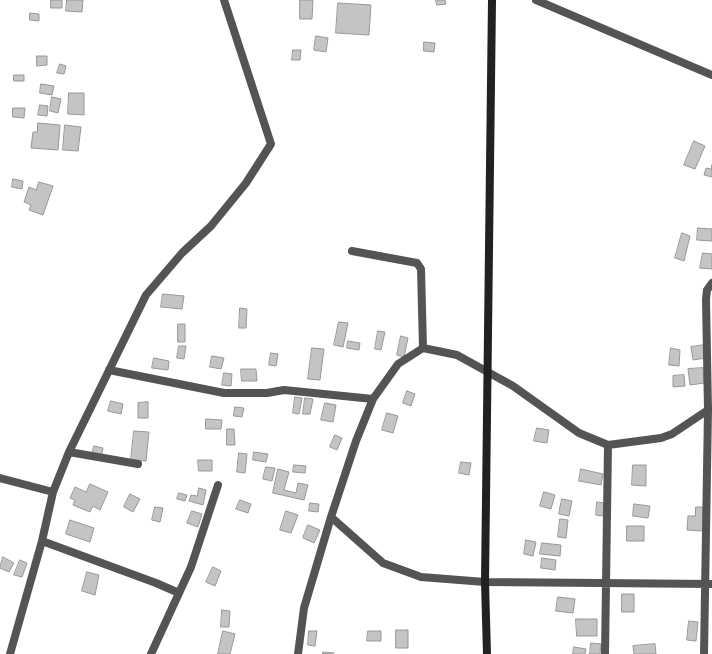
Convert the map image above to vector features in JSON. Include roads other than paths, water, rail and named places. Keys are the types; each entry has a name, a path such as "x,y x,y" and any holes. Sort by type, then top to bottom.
{"main road":[{"path":"487,654 485,582 492,0"}],"street":[{"path":"10,654 42,541 53,492 69,452 146,295 182,253 211,226 246,183 271,144 224,0"},
{"path":"536,0 712,75"},
{"path":"352,251 416,263 421,269 423,348"},
{"path":"704,654 709,584 710,410 706,298 707,290 712,283"},
{"path":"298,654 304,608 331,517 356,441 373,399 398,364 423,348 457,355 488,374 513,386 579,433 608,445 661,438 672,434 710,410"},
{"path":"109,370 224,393 268,393 284,390 373,399"},
{"path":"605,654 608,445"},
{"path":"69,452 138,464"},
{"path":"0,478 53,492"},
{"path":"151,654 191,567 218,485"},
{"path":"331,517 372,554 392,567 421,577 485,582 709,584"},
{"path":"42,541 179,593"}]}
